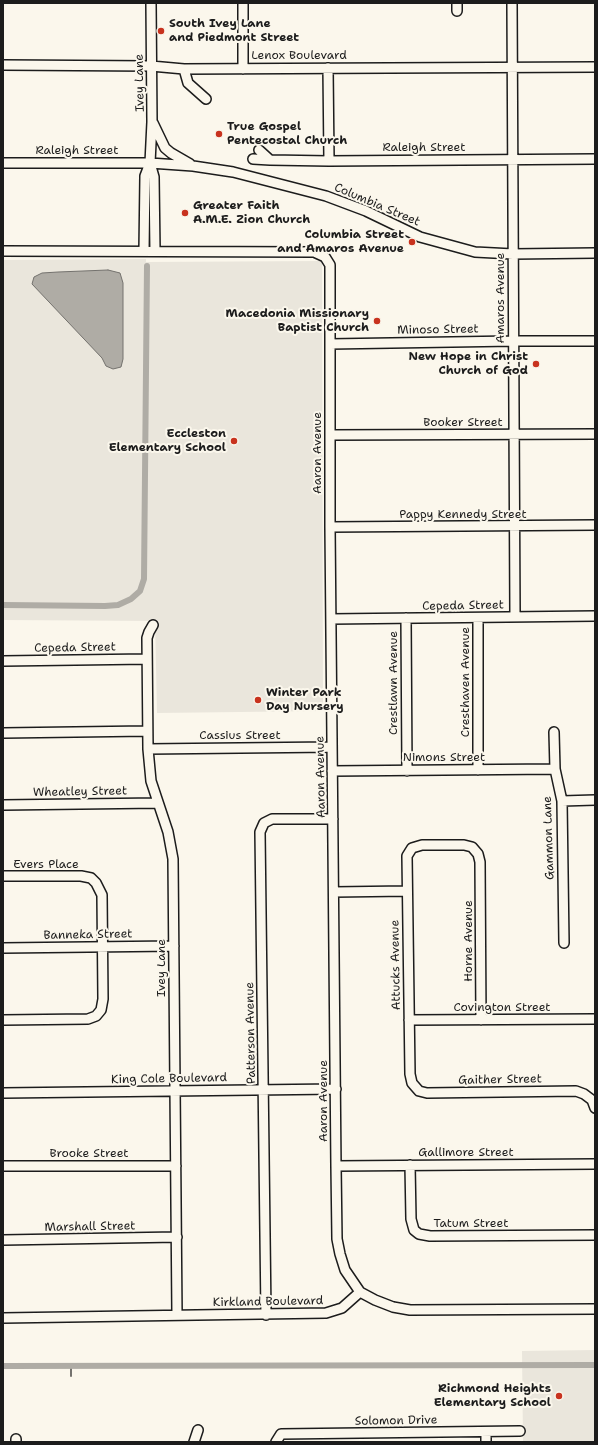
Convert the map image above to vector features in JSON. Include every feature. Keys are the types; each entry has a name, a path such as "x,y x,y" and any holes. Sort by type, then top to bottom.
{"street":[{"name":"Ivey Lane","path":"144,251 145,176 150,163 152,122 151,3"},
{"path":"243,3 243,69"},
{"name":"Amaros Avenue","path":"512,3 515,617"},
{"name":"Lenox Boulevard","path":"3,66 151,66 184,69 595,66"},
{"path":"328,68 329,160"},
{"path":"184,69 188,83 206,99"},
{"path":"152,122 165,148 193,166"},
{"path":"259,150 270,160"},
{"name":"Raleigh Street","path":"253,158 270,160 595,159"},
{"name":"Raleigh Street","path":"3,163 150,163"},
{"name":"Ivey Lane","path":"150,163 154,177 155,251"},
{"name":"Columbia Street","path":"150,163 193,166 233,172 326,196 366,212 420,237 475,252 513,254 595,254"},
{"path":"3,251 155,251"},
{"name":"Aaron Avenue","path":"155,251 314,252 325,257 330,265 330,527 337,1239 345,1270 360,1292"},
{"name":"Minoso Street","path":"330,344 595,341"},
{"name":"Booker Street","path":"330,435 595,434"},
{"name":"Pappy Kennedy Street","path":"330,527 595,525"},
{"name":"Cepeda Street","path":"331,619 595,616"},
{"name":"Crestlawn Avenue","path":"406,618 407,771"},
{"name":"Cresthaven Avenue","path":"478,618 478,770"},
{"name":"Ivey Lane","path":"153,626 147,638 148,749 151,781 168,832 173,859 177,1316"},
{"name":"Cepeda Street","path":"3,661 147,659"},
{"path":"3,733 147,731"},
{"name":"Gammon Lane","path":"554,732 556,770 562,801 564,943"},
{"name":"Cassius Street","path":"148,749 332,747"},
{"name":"Nimons Street","path":"332,771 556,770"},
{"path":"562,801 595,800"},
{"name":"Wheatley Street","path":"3,805 158,803"},
{"name":"Patterson Avenue","path":"266,1315 260,832 264,823 272,819 334,819"},
{"name":"Attucks Avenue","path":"410,1074 407,856 412,848 422,845 464,845 472,847 478,854 480,862"},
{"name":"Horne Avenue","path":"480,862 481,1020"},
{"name":"Evers Place","path":"3,876 80,876 91,878 96,883 102,895 102,947"},
{"path":"334,892 407,890"},
{"name":"Banneka Street","path":"3,948 174,946"},
{"path":"3,1020 88,1020 96,1016 101,1010 103,999 102,947"},
{"name":"Covington Street","path":"409,1020 595,1019"},
{"name":"Gaither Street","path":"410,1074 412,1083 419,1091 427,1094 576,1091 584,1094 592,1100 595,1108"},
{"name":"King Cole Boulevard","path":"3,1093 336,1090"},
{"name":"Gallimore Street","path":"336,1166 595,1164"},
{"name":"Tatum Street","path":"410,1165 411,1219 414,1230 419,1234 430,1236 595,1235"},
{"name":"Brooke Street","path":"3,1166 176,1166"},
{"name":"Marshall Street","path":"3,1240 176,1237"},
{"path":"360,1292 393,1307 410,1310 595,1309"},
{"name":"Kirkland Boulevard","path":"3,1318 326,1314 342,1308 360,1292"},
{"path":"194,1442 198,1430"},
{"name":"Solomon Drive","path":"276,1442 281,1434 520,1431"},
{"path":"486,1432 486,1442"}],"shaded area":[{"path":"146,259 146,262 322,261 323,711 157,713 155,621 3,620 3,260"},
{"path":"108,270 120,273 123,283 123,359 121,367 113,369 106,366 102,358 32,284 34,277 42,273"},
{"name":"Richmond Heights Elementary School","path":"595,1350 595,1442 523,1442 522,1351"}],"waterway":[{"path":"3,605 118,605 131,599 140,591 144,579 147,266"},
{"path":"3,1366 595,1365"},
{"path":"71,1366 71,1376"}],"place":[{"name":"South Ivey Lane and Piedmont Street","path":"161,31"},
{"name":"True Gospel Pentecostal Church","path":"219,134"},
{"name":"Greater Faith A.M.E. Zion Church","path":"185,213"},
{"name":"Columbia Street and Amaros Avenue","path":"412,242"},
{"name":"Macedonia Missionary Baptist Church","path":"377,321"},
{"name":"New Hope in Christ Church of God","path":"536,364"},
{"name":"Eccleston Elementary School","path":"234,441"},
{"name":"Winter Park Day Nursery","path":"258,700"},
{"name":"Richmond Heights Elementary School","path":"559,1396"}]}
